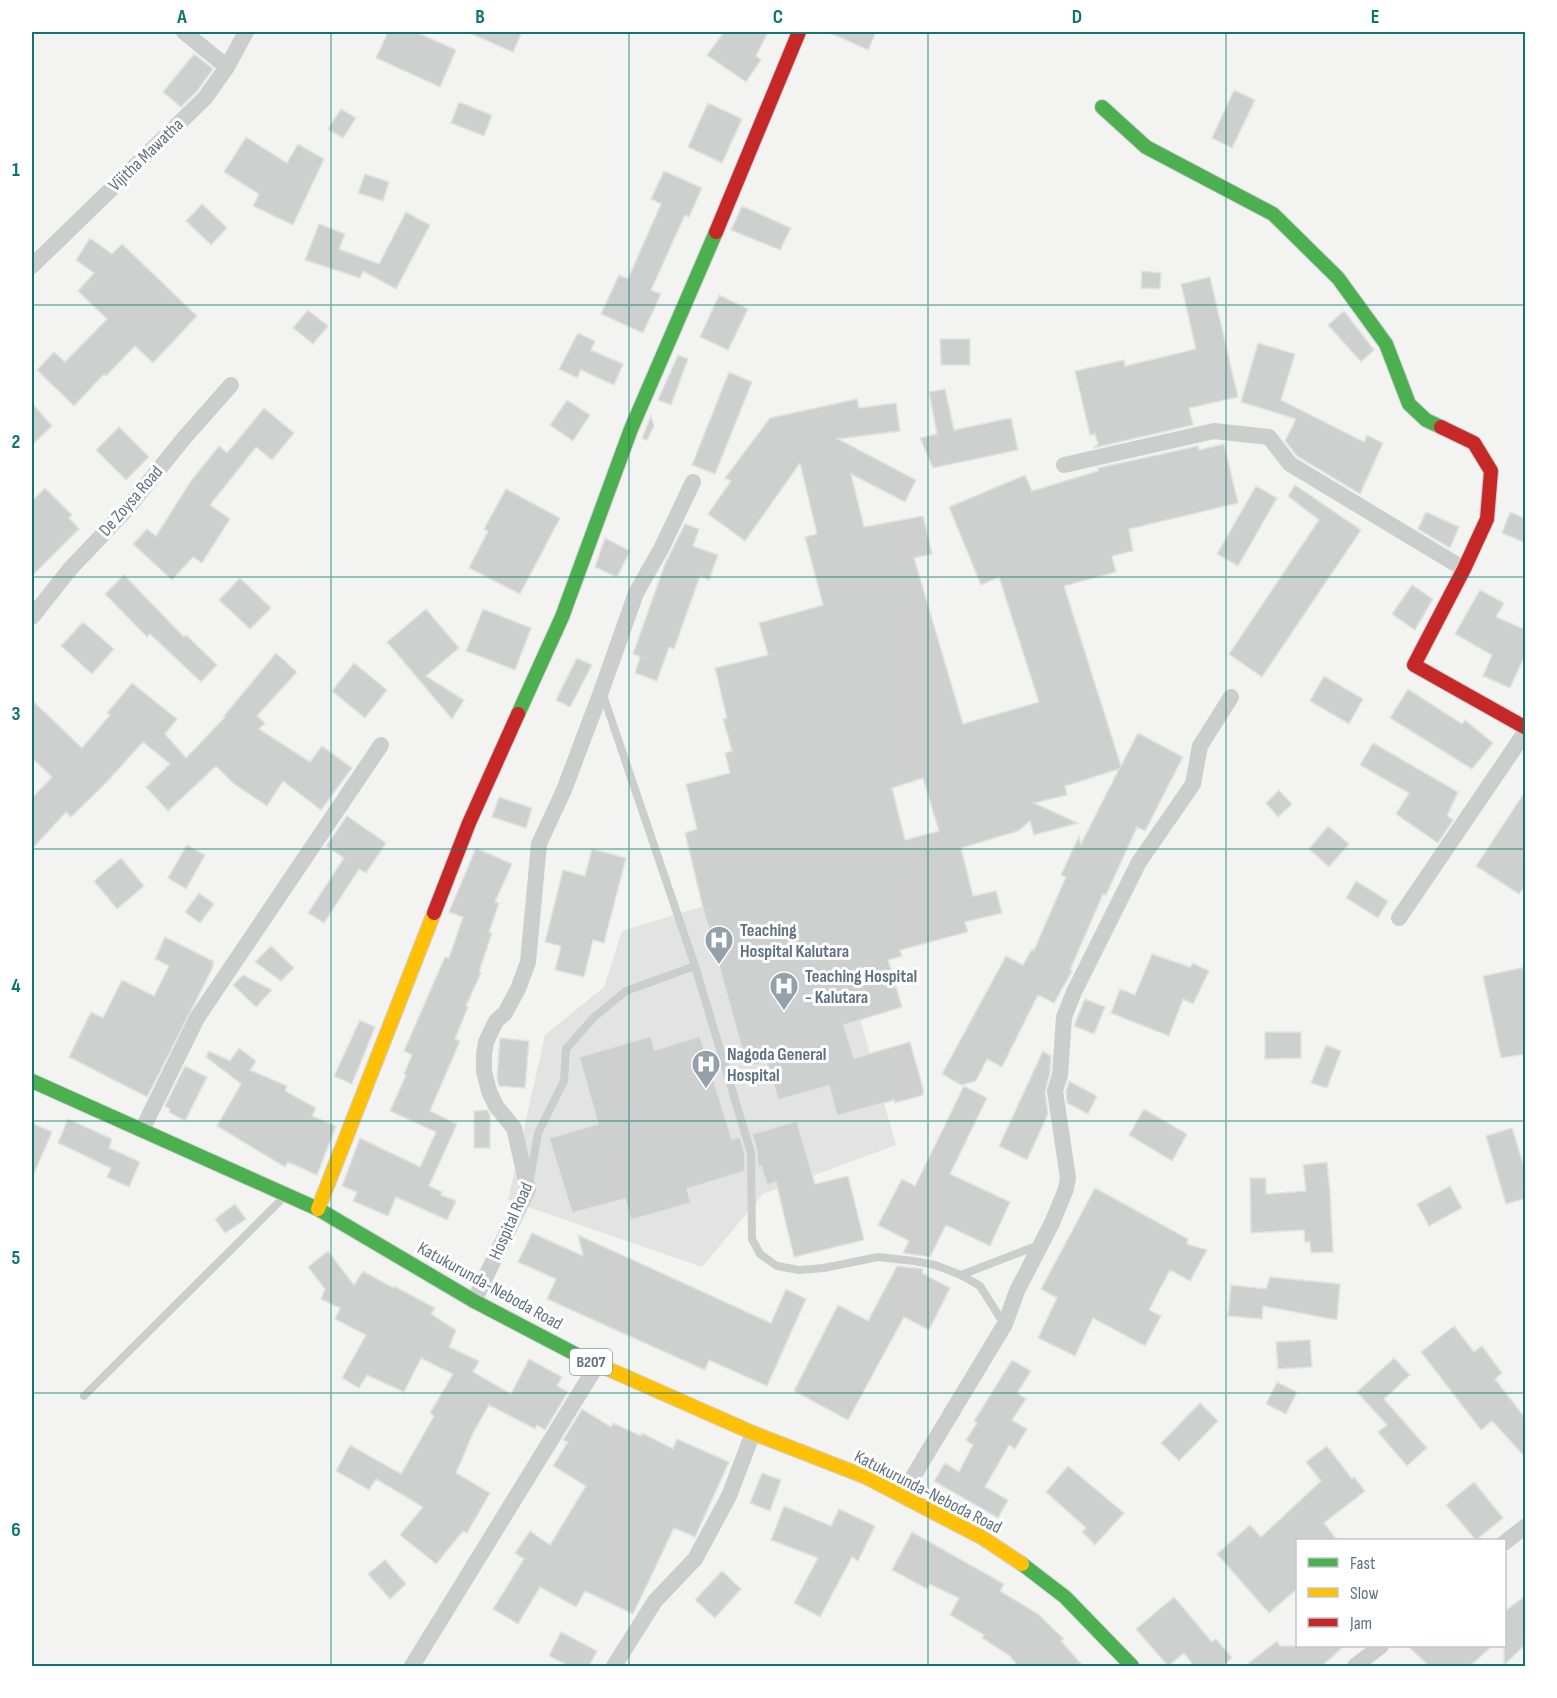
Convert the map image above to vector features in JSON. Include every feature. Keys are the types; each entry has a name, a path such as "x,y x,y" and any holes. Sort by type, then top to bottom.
{"street":[{"path":"184,32 227,67"},
{"name":"Vijitha Mawatha","path":"32,266 205,98 227,67 246,32"},
{"path":"318,1209 469,823 562,617 631,429 799,32"},
{"path":"1102,106 1146,147 1273,214 1338,278 1386,344 1409,404 1426,420 1474,443 1491,471 1487,519 1414,665 1526,729 1399,918"},
{"name":"De Zoysa Road","path":"32,617 70,569 126,510 185,436 231,385"},
{"path":"1064,465 1214,431 1269,437 1290,464 1464,569"},
{"path":"528,1189 514,1128 496,1106 489,1091 484,1071 486,1042 518,989 528,962 539,844 564,790 602,692 636,593 693,482"},
{"path":"902,1495 1005,1324 1017,1291 1052,1223 1068,1179 1055,1091 1060,1075 1064,1017 1074,992 1139,862 1193,784 1200,746 1231,697"},
{"path":"142,1130 196,1018 381,745"},
{"name":"Katukurunda-Neboda Road","path":"32,1081 318,1209 474,1301 597,1365 753,1432 866,1477 902,1495 982,1538 1036,1574 1065,1598 1132,1666"},
{"name":"Hospital Road","path":"474,1301 528,1189"},
{"path":"412,1666 597,1365"},
{"path":"614,1666 655,1601 695,1559 729,1496 753,1432"},
{"path":"1506,1541 1526,1526"},
{"path":"1355,1666 1380,1647"}],"lane":[{"path":"602,692 695,966 751,1153 752,1239 760,1254 777,1266 799,1270 824,1268 878,1257 914,1260 962,1275 980,1286 1005,1324"},
{"name":"Hospital Road","path":"528,1189 538,1133 564,1081 566,1049 594,1017 626,991 695,966"},
{"path":"84,1395 286,1195"},
{"path":"962,1275 1039,1245"}],"shaded area":[{"name":"Nagoda General Hospital","path":"818,871 896,1145 763,1194 702,1267 508,1200 545,1035 604,987 622,931"}],"building":[{"path":"388,32 416,32 456,50 440,87 376,58"},
{"path":"467,32 522,32 513,52"},
{"path":"724,32 768,32 756,56 761,60 746,82 707,55"},
{"path":"828,32 876,32 868,50"},
{"path":"194,54 213,69 197,91 181,107 163,92"},
{"path":"1234,90 1255,100 1232,148 1212,138"},
{"path":"459,102 492,115 484,136 451,123"},
{"path":"708,103 742,119 722,163 688,147"},
{"path":"341,109 356,118 343,138 328,129"},
{"path":"246,137 287,163 298,144 324,159 293,225 253,206 259,194 224,172"},
{"path":"664,171 702,188 689,217 685,215 651,290 661,294 643,333 601,314 619,275 628,279 661,204 651,199"},
{"path":"365,174 389,182 383,201 358,193"},
{"path":"202,204 227,228 211,245 186,221"},
{"path":"742,206 791,228 780,250 731,230"},
{"path":"406,212 430,225 396,289 363,271 360,278 305,260 319,224 345,234 339,249 379,264"},
{"path":"90,238 112,254 122,244 197,316 153,363 135,346 74,406 37,370 54,352 65,362 107,319 78,291 94,273 76,260"},
{"path":"1142,271 1161,273 1160,289 1141,288"},
{"path":"1210,277 1238,397 1189,408 1193,425 1093,448 1098,444 1095,434 1090,435 1075,371 1124,360 1125,366 1196,349 1181,284"},
{"path":"719,295 748,309 728,350 700,337"},
{"path":"308,310 328,326 313,344 293,328"},
{"path":"1344,311 1374,350 1361,362 1328,325"},
{"path":"578,333 595,341 591,350 623,364 614,385 581,370 577,378 559,369"},
{"path":"940,339 970,339 970,365 941,365"},
{"path":"1258,343 1295,354 1281,400 1364,442 1367,435 1383,443 1360,494 1297,456 1285,441 1296,419 1241,402"},
{"path":"678,355 688,359 671,405 658,400"},
{"path":"729,372 752,382 715,474 692,465"},
{"path":"945,389 954,430 1011,418 1018,450 933,468 920,438 937,434 929,392"},
{"path":"857,399 859,408 896,403 900,431 838,439 916,480 905,502 851,474 864,527 923,516 932,554 914,558 963,724 1039,702 999,577 981,585 949,507 1025,475 1032,491 1098,471 1098,468 1198,446 1199,450 1224,444 1238,503 1129,529 1133,551 1112,556 1116,572 1064,586 1121,766 1138,733 1183,757 1145,831 1137,827 1106,895 1103,894 1070,970 1072,971 1054,1003 1038,995 1002,1067 987,1059 976,1081 961,1085 942,1074 1006,956 1023,965 1032,949 1034,950 1066,877 1061,875 1079,836 1081,844 1119,769 1065,786 1067,795 1034,803 1078,823 1034,835 1030,821 1018,831 961,848 973,896 996,891 1002,913 965,922 968,932 900,950 902,956 888,960 902,1007 844,1025 854,1058 910,1042 923,1095 895,1103 894,1100 837,1116 829,1086 778,1100 767,1062 747,1067 704,912 685,833 697,829 686,784 730,773 725,753 732,751 723,719 727,718 715,668 768,655 759,623 823,605 805,537 817,534 800,463 745,541 708,514 731,481 725,478 770,418","holes":["923,778 939,831 905,840 892,788"]},
{"path":"567,400 590,415 573,441 550,425"},
{"path":"32,403 52,426 32,445"},
{"path":"264,408 294,433 272,460 256,447 210,505 230,519 202,563 193,557 172,580 133,544 147,529 156,536 191,481 219,446 227,453"},
{"path":"651,416 654,426 647,440 642,438"},
{"path":"119,427 149,457 126,480 96,450"},
{"path":"1295,485 1361,530 1262,677 1229,654 1319,520 1288,496"},
{"path":"1256,486 1277,498 1238,566 1217,554"},
{"path":"45,488 72,515 69,518 79,529 32,576 32,501"},
{"path":"506,489 560,518 520,594 469,568 488,531 484,529"},
{"path":"1426,512 1459,527 1450,548 1418,529"},
{"path":"1510,512 1526,519 1526,543 1502,533"},
{"path":"685,524 699,529 693,546 718,555 709,580 700,576 674,649 669,647 657,681 635,673 640,657 633,654 665,564"},
{"path":"605,538 630,551 617,577 595,567"},
{"path":"124,575 184,637 186,635 217,665 201,682 150,634 147,637 105,594"},
{"path":"240,578 271,608 250,629 219,600"},
{"path":"1412,585 1433,599 1415,630 1392,614"},
{"path":"1480,590 1504,603 1496,617 1526,630 1526,653 1510,688 1483,676 1492,655 1455,634"},
{"path":"426,609 459,648 426,676 464,700 452,719 387,642"},
{"path":"483,609 531,628 515,670 466,651"},
{"path":"83,622 114,649 92,674 61,646"},
{"path":"276,653 297,672 257,716 265,723 259,729 310,762 322,746 352,768 321,810 283,781 267,806 234,784 216,766 168,811 146,787 170,764 143,742 71,817 66,812 32,849 32,798 52,777 32,758 32,700 82,748 110,715 107,713 132,683 177,719 165,734 186,758 225,717"},
{"path":"577,658 592,665 570,707 556,700"},
{"path":"354,663 387,690 365,718 332,691"},
{"path":"1324,676 1363,699 1349,724 1310,701"},
{"path":"1408,689 1462,724 1465,720 1493,743 1472,769 1390,718"},
{"path":"1373,743 1458,792 1447,816 1453,820 1438,843 1396,814 1409,793 1360,765"},
{"path":"1279,790 1292,804 1278,817 1266,803"},
{"path":"1526,790 1526,885 1519,894 1476,866"},
{"path":"499,797 532,808 526,828 492,817"},
{"path":"347,816 386,843 366,873 359,869 324,923 308,913 344,858 326,846"},
{"path":"1328,826 1349,844 1329,867 1309,849"},
{"path":"187,845 205,855 186,889 168,878"},
{"path":"476,848 512,864 495,902 499,903 489,932 492,933 479,972 481,973 466,1006 468,1007 455,1039 460,1041 430,1111 457,1124 429,1186 442,1192 441,1195 456,1201 447,1220 396,1197 388,1216 353,1201 357,1192 342,1186 360,1138 420,1167 436,1132 390,1111 412,1055 404,1051 445,957 449,958 463,917 449,912"},
{"path":"592,849 626,858 604,943 593,940 584,977 555,970 561,946 545,942 563,870 585,876"},
{"path":"121,858 144,886 117,909 94,881"},
{"path":"1356,881 1388,901 1378,918 1346,898"},
{"path":"199,893 214,904 200,923 185,912"},
{"path":"165,937 213,961 213,967 147,1097 69,1057 91,1012 103,1018 122,980 154,996 169,966 155,959"},
{"path":"271,946 294,968 281,981 255,962"},
{"path":"1152,954 1190,967 1193,963 1209,971 1193,1004 1183,999 1169,1036 1111,1013 1120,989 1135,995"},
{"path":"1526,967 1526,1054 1501,1058 1483,976"},
{"path":"243,975 272,990 256,1007 233,985"},
{"path":"1085,999 1105,1007 1094,1034 1074,1026"},
{"path":"360,1020 375,1027 352,1084 334,1076"},
{"path":"1265,1032 1301,1032 1301,1058 1265,1059"},
{"path":"651,1036 655,1050 700,1036 732,1139 740,1137 745,1154 745,1171 687,1189 691,1203 631,1220 625,1199 572,1213 549,1138 598,1124 579,1057"},
{"path":"500,1038 529,1041 525,1088 499,1086 497,1078"},
{"path":"1326,1045 1341,1051 1327,1088 1311,1083"},
{"path":"239,1048 256,1061 250,1070 287,1086 285,1091 316,1108 312,1116 336,1126 317,1175 288,1162 285,1167 217,1126 241,1084 206,1057 209,1051 230,1061"},
{"path":"1043,1051 1051,1056 1050,1073 1045,1092 1048,1114 1027,1160 999,1146"},
{"path":"185,1066 207,1077 185,1121 169,1112 170,1109 165,1106"},
{"path":"1069,1081 1097,1096 1088,1114 1067,1103 1066,1092"},
{"path":"964,1086 987,1098 950,1174 1010,1202 990,1246 946,1225 930,1257 903,1253 909,1241 878,1225 902,1179 915,1186"},
{"path":"1144,1109 1187,1134 1172,1161 1129,1135"},
{"path":"487,1110 490,1115 490,1148 474,1148 474,1111"},
{"path":"68,1119 112,1139 109,1148 140,1162 129,1187 107,1177 111,1168 58,1143"},
{"path":"797,1121 815,1184 848,1176 864,1240 794,1257 776,1182 767,1185 761,1166 758,1167 757,1151 752,1134"},
{"path":"32,1123 52,1132 32,1178"},
{"path":"1512,1128 1526,1173 1526,1198 1506,1204 1486,1136"},
{"path":"1327,1162 1333,1252 1311,1253 1310,1242 1305,1242 1304,1230 1251,1233 1250,1178 1266,1178 1266,1194 1306,1191 1303,1165"},
{"path":"1450,1186 1462,1208 1429,1226 1417,1204"},
{"path":"1095,1188 1188,1239 1187,1244 1207,1250 1190,1281 1170,1270 1149,1310 1161,1316 1145,1346 1093,1318 1075,1356 1038,1338 1057,1298 1041,1289"},
{"path":"235,1204 246,1219 225,1233 215,1219"},
{"path":"532,1233 583,1256 578,1235 771,1323 786,1289 806,1299 767,1386 709,1360 705,1370 547,1299 556,1279 518,1262"},
{"path":"328,1251 354,1285 363,1271 435,1308 431,1314 456,1330 449,1347 479,1361 473,1372 511,1394 529,1359 562,1377 557,1386 568,1392 545,1430 537,1425 535,1429 489,1405 474,1431 456,1473 490,1493 467,1533 463,1531 436,1564 400,1535 423,1507 376,1479 369,1490 336,1471 350,1445 401,1474 434,1416 430,1413 453,1374 421,1358 404,1392 367,1375 359,1388 342,1378 366,1335 335,1319 340,1308 321,1299 325,1289 308,1267"},
{"path":"897,1266 923,1269 922,1273 950,1288 929,1330 904,1317 848,1420 794,1391 838,1305 868,1321"},
{"path":"1270,1277 1340,1284 1337,1320 1263,1306 1262,1319 1228,1316 1231,1285 1266,1289"},
{"path":"1454,1326 1474,1352 1482,1346 1502,1373 1495,1379 1526,1419 1526,1458 1492,1421 1481,1430 1421,1352"},
{"path":"1310,1340 1312,1367 1278,1369 1276,1342"},
{"path":"1394,1358 1410,1375 1384,1399 1427,1448 1407,1466 1378,1432 1387,1425 1357,1392"},
{"path":"1012,1360 1031,1371 1017,1393 1026,1399 1012,1420 1027,1429 1015,1449 1009,1445 985,1487 1008,1500 998,1518 934,1481 945,1463 959,1472 973,1445 966,1440 977,1423 974,1421"},
{"path":"1277,1382 1297,1392 1286,1414 1266,1404"},
{"path":"1200,1403 1218,1421 1179,1461 1161,1443"},
{"path":"582,1409 611,1427 613,1423 641,1436 642,1433 673,1449 677,1439 729,1462 695,1537 674,1528 633,1614 585,1591 576,1607 540,1587 518,1624 493,1609 524,1559 515,1553 530,1531 550,1545 586,1486 553,1466 568,1442 563,1440"},
{"path":"1327,1446 1352,1479 1354,1477 1365,1491 1324,1523 1336,1539 1296,1539 1296,1590 1269,1613 1217,1554 1250,1525 1261,1537 1321,1481 1306,1462"},
{"path":"1068,1466 1124,1513 1095,1545 1082,1532 1086,1528 1046,1492"},
{"path":"762,1473 781,1480 770,1511 750,1503"},
{"path":"1474,1482 1503,1518 1475,1539 1446,1505"},
{"path":"784,1506 831,1526 839,1509 875,1526 858,1561 852,1557 820,1617 794,1603 818,1558 771,1540"},
{"path":"912,1532 1004,1584 1000,1591 1038,1614 1064,1639 1061,1641 1083,1666 1018,1666 1010,1656 982,1638 984,1635 950,1615 959,1598 930,1584 927,1589 892,1570"},
{"path":"385,1560 406,1584 390,1599 368,1574"},
{"path":"722,1571 741,1589 715,1618 695,1600"},
{"path":"1526,1595 1526,1644 1504,1665 1504,1647 1506,1647 1506,1610"},
{"path":"1174,1597 1212,1642 1216,1639 1232,1658 1222,1666 1194,1666 1184,1653 1168,1666 1136,1629"},
{"path":"561,1632 597,1651 589,1666 569,1666 549,1656"},
{"path":"1277,1641 1280,1646 1343,1647 1322,1666 1245,1666"},
{"path":"1409,1647 1491,1647 1470,1666 1429,1666"}],"traffic: fast":[{"path":"1102,107 1146,147 1273,214 1338,278 1386,344 1409,404 1426,420 1441,427"},
{"path":"518,714 562,617 631,429 716,232"},
{"path":"32,1081 318,1209 474,1301 581,1357"},
{"path":"1022,1564 1065,1597 1132,1666"}],"traffic: slow":[{"path":"318,1209 434,913"},
{"path":"581,1357 753,1433 866,1477 983,1538 1022,1564"}],"traffic: jam":[{"path":"716,232 799,32"},
{"path":"1441,427 1474,443 1491,471 1487,519 1414,665 1526,728"},
{"path":"434,913 469,823 518,714"}],"place":[{"name":"Teaching Hospital Kalutara","path":"719,966"},
{"name":"Teaching Hospital - Kalutara","path":"784,1012"},
{"name":"Nagoda General Hospital","path":"706,1090"}]}
